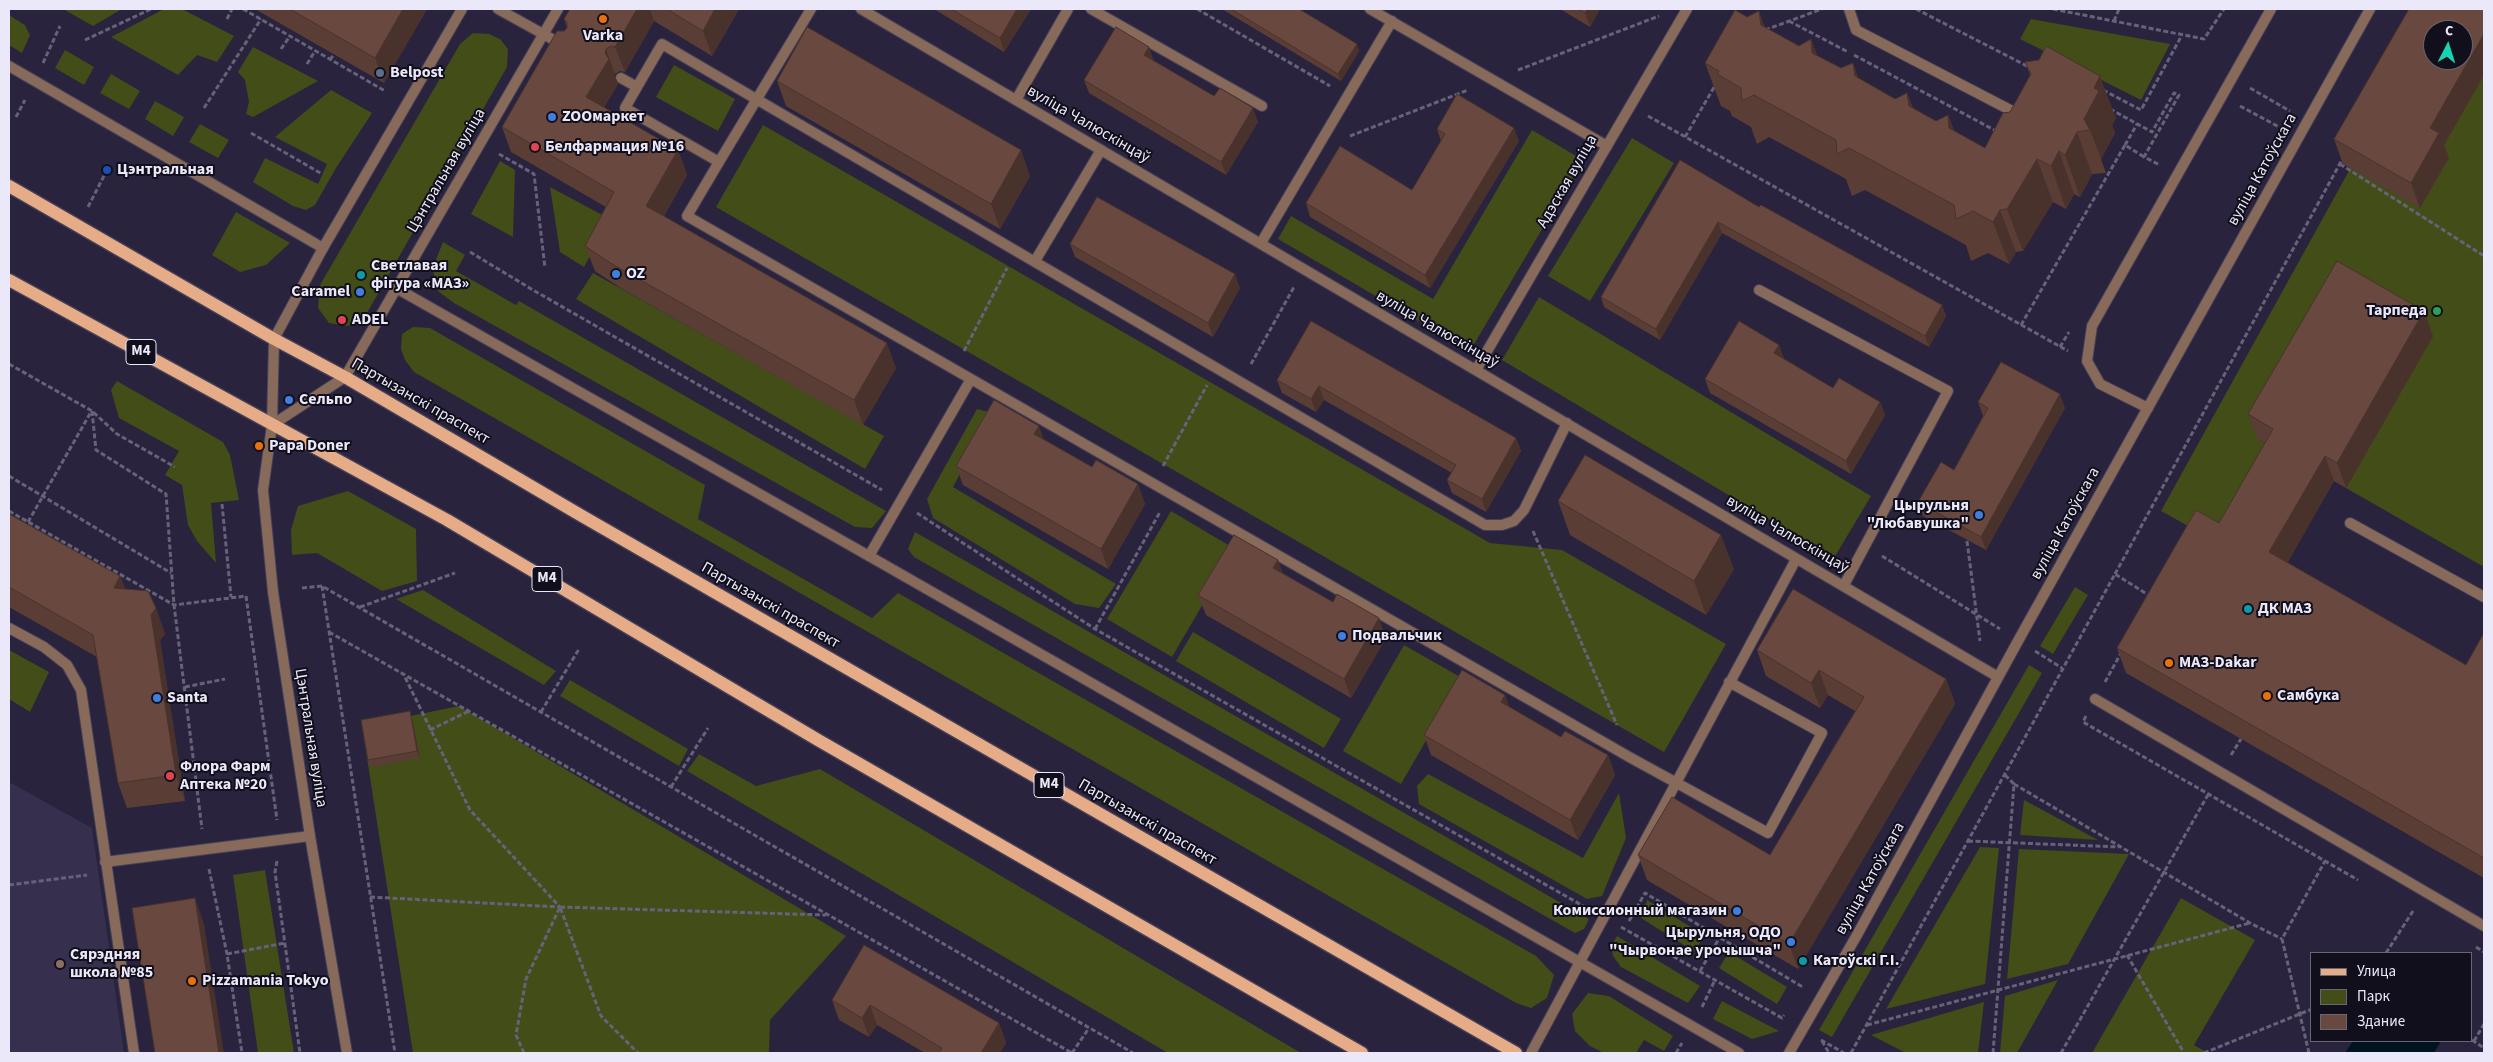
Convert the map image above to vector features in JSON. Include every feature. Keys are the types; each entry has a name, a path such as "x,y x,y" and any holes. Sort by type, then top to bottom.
{"main road":[{"name":"Партызанскі праспект","path":"9,186 274,339 345,377 599,526 1516,1053"},
{"name":"М4","path":"9,280 447,520 809,735 1362,1053"}],"street":[{"name":"Цэнтральная вуліца","path":"347,1053 310,836 273,592 263,490 272,425 274,339 324,248 462,9"},
{"path":"498,9 570,50"},
{"name":"Цэнтральная вуліца","path":"272,425 345,377 558,9"},
{"path":"811,9 687,216 1631,758 1768,833 1822,733 1730,682"},
{"name":"вуліца Чалюскінцаў","path":"861,9 1998,677"},
{"path":"1016,100 1068,9"},
{"path":"1091,9 1262,106"},
{"path":"1370,9 1607,146"},
{"name":"Адэская вуліца","path":"1476,370 1687,9"},
{"path":"1849,9 1856,30 2016,113"},
{"path":"2148,408 2100,384 2087,362 2092,326 2271,9"},
{"name":"вуліца Катоўскага","path":"1789,1053 1857,935 2018,640 2370,9"},
{"path":"1260,244 1392,21"},
{"path":"719,162 625,108 662,44 1485,525 1502,525 1514,521 1524,510 1567,423"},
{"path":"9,66 324,248"},
{"path":"621,78 637,87"},
{"path":"1035,261 1102,150"},
{"path":"396,288 1739,1053"},
{"path":"1759,290 1948,391 1844,585"},
{"path":"869,556 971,379"},
{"path":"2350,523 2484,597"},
{"path":"1531,1053 1794,563"},
{"path":"9,628 44,648 67,665 81,690 134,1053"},
{"path":"2095,699 2484,926"},
{"path":"105,862 310,836"}],"path":[{"path":"85,40 151,9"},
{"path":"227,18 232,9"},
{"path":"243,9 330,60 382,87 385,91"},
{"path":"1197,9 1348,96"},
{"path":"1761,32 1822,9"},
{"path":"1916,9 2035,70"},
{"path":"2053,9 2204,39 2224,9"},
{"path":"2114,21 2119,9"},
{"path":"204,108 262,20"},
{"path":"2098,87 2141,110 2182,35"},
{"path":"281,49 290,36"},
{"path":"307,64 315,51"},
{"path":"330,60 334,54"},
{"path":"2233,77 2293,112"},
{"path":"1685,137 1718,80"},
{"path":"2106,108 2152,132 2174,93 2178,95 2144,157"},
{"path":"2222,96 2283,130"},
{"path":"1630,106 2087,362"},
{"path":"2021,324 2137,124"},
{"path":"251,133 322,174"},
{"path":"2125,145 2162,166"},
{"path":"499,154 534,174 545,268"},
{"path":"1851,1053 2344,156"},
{"path":"2340,164 2484,256"},
{"path":"79,226 108,170"},
{"path":"470,252 900,502 1095,629 1782,1018 1787,1010"},
{"path":"960,359 1009,265"},
{"path":"1241,382 1304,269"},
{"path":"9,364 92,411 116,434 175,467"},
{"path":"1154,484 1216,367"},
{"path":"28,522 92,411"},
{"path":"92,411 96,450 166,494 174,605"},
{"path":"9,476 172,573"},
{"path":"1095,629 1171,494"},
{"path":"222,504 232,597"},
{"path":"1524,510 1631,758"},
{"path":"9,511 174,605 246,596"},
{"path":"1967,540 1975,614 1985,669"},
{"path":"1865,546 2062,668"},
{"path":"359,607 455,573"},
{"path":"2115,574 2152,597 2148,605"},
{"path":"322,586 394,1053"},
{"path":"302,588 322,586 1133,1053"},
{"path":"329,632 1072,1053 1089,1028"},
{"path":"541,712 579,649"},
{"path":"403,674 470,810 560,906 601,1016 638,1053"},
{"path":"185,687 225,679"},
{"path":"430,730 469,711"},
{"path":"671,787 708,728"},
{"path":"2231,755 2241,739"},
{"path":"2004,774 2014,784 2250,923 2282,939"},
{"path":"1993,1053 2014,784"},
{"path":"2061,1053 2189,827"},
{"path":"1968,841 2122,847"},
{"path":"2309,1053 2282,939 2325,861"},
{"path":"9,885 98,874 105,862"},
{"path":"1624,928 1645,893 1801,986 1796,994"},
{"path":"370,897 828,916"},
{"path":"524,1053 516,1035 526,979 560,906"},
{"path":"2387,952 2413,911"},
{"path":"1867,1024 2250,923"},
{"path":"1700,972 1720,937"},
{"path":"227,954 285,943"},
{"path":"2127,955 2184,1053"},
{"path":"2204,1053 2310,1010"},
{"path":"2484,1024 2473,1041 2484,1048"},
{"path":"1828,1053 1821,1040 1844,1053"}],"shaded area":[{"name":"Сярэдняя школа №85","path":"9,782 92,828 124,1053 9,1053"}],"green space":[{"path":"63,9 122,9 93,26"},
{"path":"164,9 182,9 234,36 217,62 197,55 178,75 111,37"},
{"name":"Тарпеда","path":"2433,9 2484,9 2484,567 2346,488 2433,336 2258,439 2283,454 2228,548 2161,511 2350,169 2423,28 2423,70 2473,70 2473,20 2427,20"},
{"path":"9,15 25,25 30,35 22,53 9,45"},
{"path":"2031,19 2170,44 2141,100 2020,39"},
{"path":"473,33 489,34 500,39 508,49 507,67 367,313 348,326 329,323 318,308 320,285 460,44"},
{"path":"253,47 318,81 253,117 246,114 249,102 245,80 238,72"},
{"path":"65,50 94,67 84,85 55,68"},
{"path":"674,65 735,99 718,131 656,97"},
{"path":"111,74 140,91 129,109 100,93"},
{"path":"331,90 372,113 336,168 315,205 306,210 293,206 253,182 265,158 318,184 327,164 275,137"},
{"path":"155,101 184,117 173,136 145,119"},
{"path":"200,124 229,140 218,158 189,142"},
{"path":"763,125 1490,543 1562,550 1726,644 1664,752 716,207"},
{"path":"1532,130 1583,160 1470,351 1278,239 1291,216 1433,299"},
{"path":"1632,138 1674,163 1590,301 1548,276"},
{"path":"500,161 515,170 513,237 471,214"},
{"path":"550,187 610,219 584,267 560,252"},
{"path":"236,212 290,243 266,265 240,272 212,255"},
{"path":"443,242 465,255 456,271 516,305 519,301 886,511 872,528 855,527 454,303 439,292 435,283 433,267"},
{"path":"593,273 884,436 865,469 576,299"},
{"path":"1539,297 1871,496 1834,558 1502,360"},
{"path":"413,327 430,328 705,485 698,519 872,618 898,593 1536,956 1554,975 1547,998 1531,1008 1516,1003 414,372 405,360 401,349 402,334"},
{"path":"117,381 223,442 230,455 239,500 211,503 216,563 197,541 188,525 182,485 165,475 179,451 119,418 111,390"},
{"path":"977,409 992,413 953,487 1116,584 1099,608 1075,604 933,518 927,499"},
{"path":"348,491 416,529 417,581 382,591 317,553 292,555 291,530 298,506"},
{"path":"1171,511 1235,549 1172,657 1107,619"},
{"path":"915,532 1589,919 1584,929 1575,933 914,557 908,549"},
{"path":"2075,587 2088,595 2053,654 2040,646"},
{"path":"423,590 556,671 544,685 396,599"},
{"path":"1193,632 1341,719 1324,748 1176,661"},
{"path":"1404,645 1462,678 1401,784 1343,751"},
{"path":"9,650 49,672 30,712 9,699"},
{"path":"2029,665 2042,673 1832,1037 1819,1030"},
{"path":"570,680 688,749 679,766 560,696"},
{"path":"459,706 846,936 770,1020 769,1053 413,1053 362,726"},
{"path":"699,754 756,786 820,769 1301,1053 1168,1053 687,771"},
{"path":"1428,774 1583,858 1619,793 1626,838 1602,896 1587,899 1419,804 1417,786"},
{"path":"2024,800 2098,840 2020,835"},
{"path":"1980,847 1999,848 1985,984 1886,1009"},
{"path":"2019,849 2129,854 2068,964 2007,979"},
{"path":"265,870 294,1053 258,1053 233,875"},
{"path":"2181,898 2255,940 2194,1045 2208,1053 2092,1053"},
{"path":"1647,900 1704,935 1695,952 1641,918"},
{"path":"1617,936 1700,986 1688,1003 1621,967 1613,956 1611,947"},
{"path":"1729,952 1787,987 1777,1004 1719,968"},
{"path":"2058,980 2017,1053 2000,1053 2005,996"},
{"path":"1588,993 1609,996 1673,1036 1664,1051 1644,1040 1636,1053 1604,1053 1590,1046 1575,1031 1572,1014"},
{"path":"1722,1001 1779,1031 1752,1039 1713,1019"},
{"path":"1984,1002 1978,1053 1906,1053 1871,1035"}],"water":[{"path":"2352,1042 2440,1042 2434,1053 2345,1053"}],"building":[{"path":"290,9 403,9 375,58"},
{"path":"570,9 637,9 615,47 611,46 606,49 605,53 609,59 586,97 678,150 646,206 887,343 854,400 612,264 585,246 614,192 502,127 557,31 564,31 567,28 567,22 564,19"},
{"path":"667,9 715,9 703,31"},
{"path":"951,9 1017,9 1000,38"},
{"path":"1231,9 1299,9 1357,44 1338,74"},
{"path":"1578,9 1587,9 1585,13"},
{"path":"2409,9 2484,9 2484,34 2473,53 2473,20 2423,20 2423,70 2463,70 2430,128 2439,133 2411,183 2334,139"},
{"path":"1735,10 1747,17 1759,11 1761,25 1799,46 1811,39 1812,53 1841,68 1853,63 1855,76 1895,99 1907,93 1909,106 1936,121 1948,115 1949,128 1985,148 2003,113 2010,112 2031,74 2025,62 2039,60 2046,46 2100,76 2094,88 2099,91 2084,119 2090,130 2077,132 2065,155 2059,151 2051,166 2037,159 2007,209 2000,210 1993,222 1973,211 1956,219 1954,205 1849,148 1837,154 1836,140 1754,95 1742,101 1741,88 1717,74 1719,71 1705,63"},
{"path":"807,27 1021,150 991,204 777,81"},
{"path":"1116,27 1149,47 1144,55 1214,96 1220,88 1253,108 1221,162 1084,80"},
{"path":"1457,94 1514,128 1425,275 1306,203 1340,146 1412,190 1445,134 1437,129"},
{"path":"1680,160 1759,207 1761,205 1942,305 1925,336 1718,222 1656,329 1601,297"},
{"path":"1097,197 1235,274 1208,323 1070,244"},
{"name":"ДК МАЗ","path":"2337,261 2424,311 2337,463 2325,456 2269,552 2466,665 2484,633 2484,858 2117,648 2196,510 2219,523 2273,429 2248,414"},
{"path":"1311,321 1516,438 1482,499 1447,480 1456,465 1319,386 1311,399 1277,380"},
{"path":"1739,321 1779,345 1774,353 1833,388 1839,378 1880,402 1846,461 1705,379"},
{"path":"2001,362 2060,394 1981,537 1918,502 1941,462 1954,470 1988,408 1978,402"},
{"path":"994,400 1039,426 1034,434 1092,467 1096,460 1138,484 1101,549 956,466"},
{"path":"1585,455 1721,535 1694,581 1558,501"},
{"path":"9,514 120,576 114,588 148,591 156,608 151,615 176,775 118,783 93,635 9,587"},
{"path":"1234,535 1278,560 1273,568 1333,602 1337,594 1379,618 1344,679 1198,595"},
{"path":"1793,589 1946,679 1789,944 1638,855 1672,797 1770,855 1864,697 1819,670 1811,683 1757,650"},
{"path":"1462,670 1505,695 1501,702 1561,737 1565,731 1608,755 1570,820 1424,735"},
{"path":"410,711 417,751 368,760 361,720"},
{"path":"195,898 219,1053 155,1053 132,908"},
{"path":"864,945 999,1023 981,1053 939,1053 942,1048 870,1005 862,1018 832,1000"}],"place":[{"name":"Varka","path":"603,19"},
{"name":"Belpost","path":"380,73"},
{"name":"ZOOмаркет","path":"552,117"},
{"name":"Белфармация №16","path":"535,147"},
{"name":"Цэнтральная","path":"107,170"},
{"name":"OZ","path":"616,274"},
{"name":"Светлавая фігура «МАЗ»","path":"361,275"},
{"name":"Caramel","path":"360,292"},
{"name":"Тарпеда","path":"2437,311"},
{"name":"ADEL","path":"342,320"},
{"name":"Сельпо","path":"289,400"},
{"name":"Papa Doner","path":"259,446"},
{"name":"Цырульня \"Любавушка\"","path":"1979,515"},
{"name":"ДК МАЗ","path":"2248,609"},
{"name":"Подвальчик","path":"1342,636"},
{"name":"МАЗ-Dakar","path":"2169,663"},
{"name":"Самбука","path":"2267,696"},
{"name":"Santa","path":"157,698"},
{"name":"Флора Фарм Аптека №20","path":"170,776"},
{"name":"Комиссионный магазин","path":"1737,911"},
{"name":"Цырульня, ОДО \"Чырвонае урочышча\"","path":"1791,942"},
{"name":"Катоўскі Г.І.","path":"1803,961"},
{"name":"Сярэдняя школа №85","path":"60,964"},
{"name":"Pizzamania Tokyo","path":"192,981"}]}
